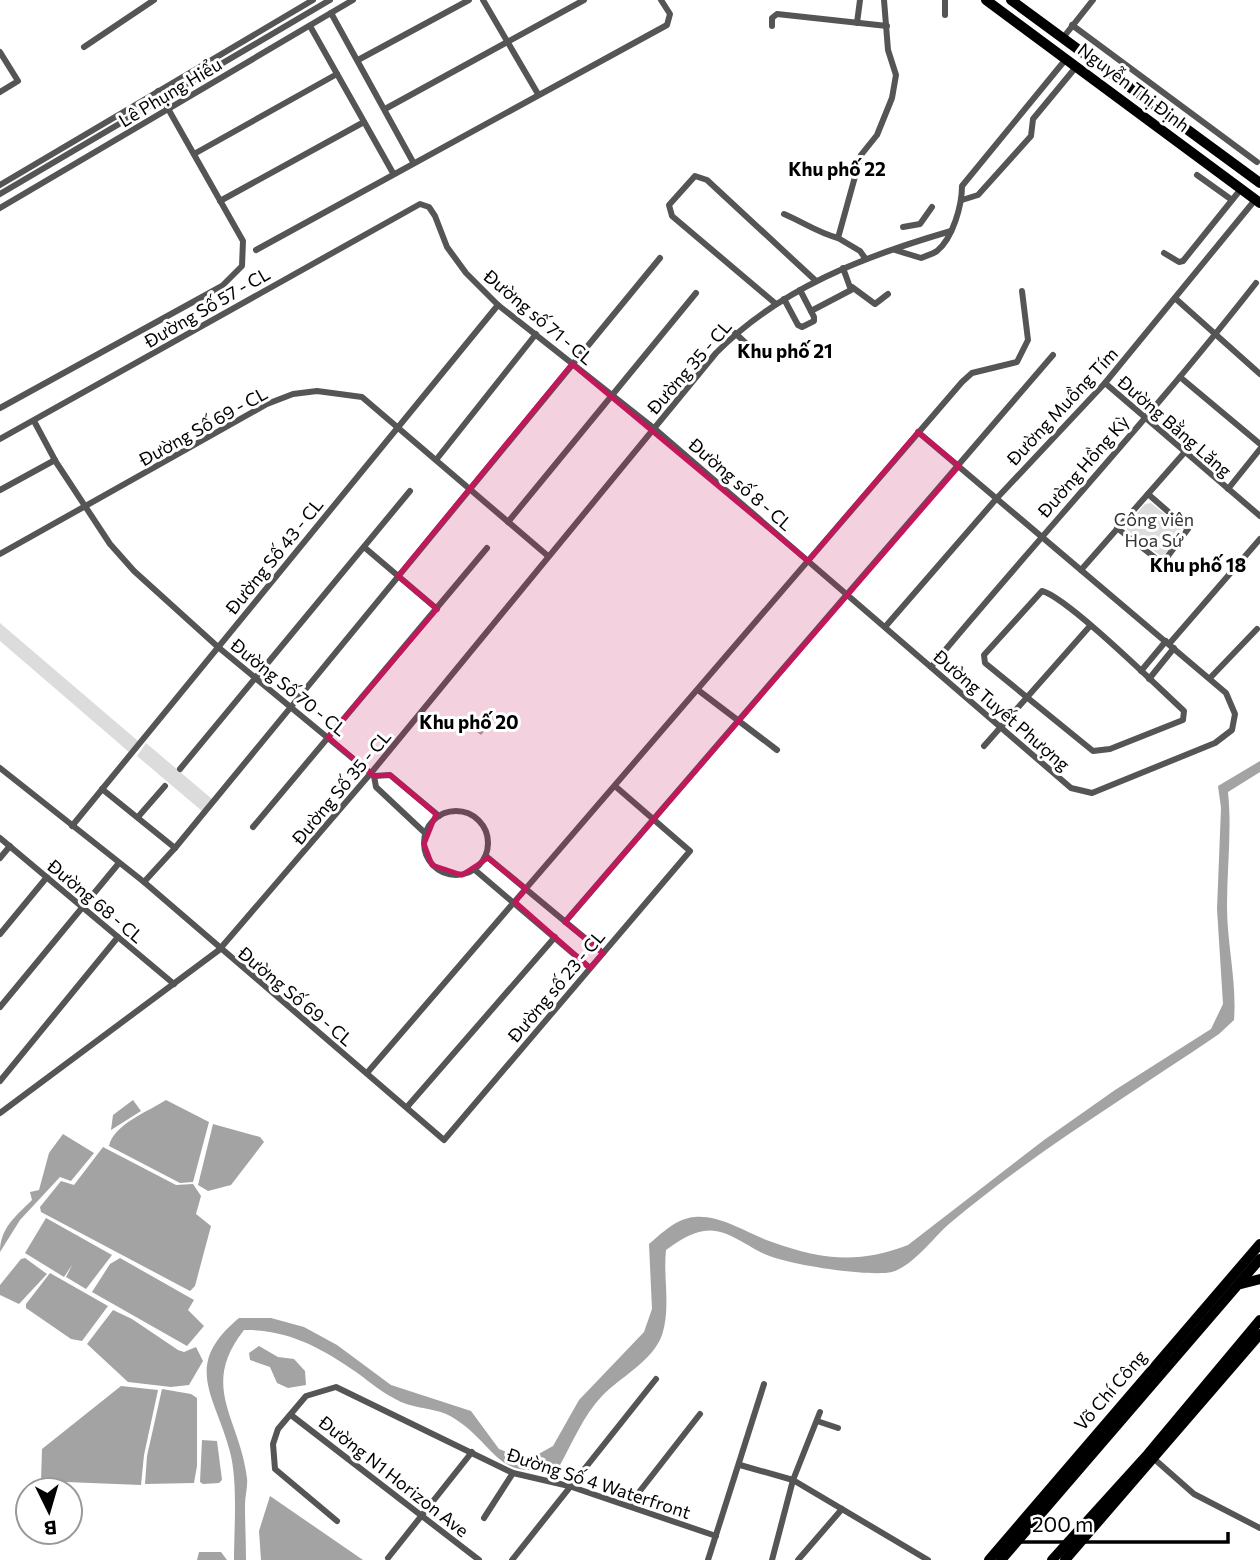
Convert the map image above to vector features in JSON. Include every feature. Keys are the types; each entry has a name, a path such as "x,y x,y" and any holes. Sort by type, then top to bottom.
{"main road":[{"name":"Nguyễn Thị Định","path":"986,0 1072,51"},
{"name":"Nguyễn Thị Định","path":"998,0 1253,175"},
{"name":"Nguyễn Thị Định","path":"1012,0 1083,59 1253,175"},
{"name":"Nguyễn Thị Định","path":"1021,0 1069,29 1072,51"},
{"name":"Nguyễn Thị Định","path":"1083,59 1137,80 1253,175 1259,197"},
{"name":"Võ Chí Công","path":"1001,1560 1260,1244"},
{"name":"Võ Chí Công","path":"989,1560 1185,1337 1238,1285 1260,1259"},
{"path":"1238,1285 1260,1279"},
{"path":"1065,1560 1260,1320"},
{"path":"1052,1560 1260,1334"}],"street":[{"path":"84,47 154,0"},
{"name":"Lê Phụng Hiểu","path":"0,194 158,91 313,0"},
{"name":"Lê Phụng Hiểu","path":"0,206 84,157 330,0"},
{"name":"Lê Phụng Hiểu","path":"166,105 345,0"},
{"name":"Lê Phụng Hiểu","path":"0,185 77,144 166,105 354,0"},
{"path":"358,61 469,0"},
{"path":"483,0 538,94"},
{"path":"385,109 584,0"},
{"path":"256,250 667,25 670,14 661,0"},
{"path":"857,23 860,0"},
{"path":"838,238 861,155 877,135 892,98 896,75 888,50 884,0"},
{"path":"945,0 945,15"},
{"path":"1093,0 1069,29 1137,80"},
{"path":"331,13 413,162"},
{"path":"772,26 772,18 777,14 887,26"},
{"path":"310,26 393,173"},
{"name":"Đường 35 - CL","path":"895,250 921,258 938,250 951,230 962,200 962,186 1072,51"},
{"path":"0,52 18,81 0,92"},
{"path":"962,200 978,195 1031,136 1033,119 1083,59"},
{"path":"194,154 337,74"},
{"path":"0,408 235,276 242,266 243,241 158,91"},
{"path":"220,201 363,122"},
{"path":"77,144 84,157"},
{"path":"1197,175 1232,200"},
{"path":"1164,253 1179,262 1183,261 1253,175"},
{"path":"776,304 672,216 669,205 695,176 707,180 816,281"},
{"name":"Đường Muồng Tím","path":"885,627 997,498 1105,383 1259,197"},
{"name":"Đường Số 57 - CL","path":"0,439 414,205 429,207"},
{"name":"Đường số 71 - CL","path":"429,207 447,247 466,273 498,305 655,429"},
{"path":"903,227 920,224 932,207"},
{"path":"784,214 819,233 838,238 860,251 865,258"},
{"name":"Đường 35 - CL","path":"655,429 735,333 776,304 865,258 951,230"},
{"path":"144,882 175,848 660,258"},
{"path":"843,268 852,287 875,304 888,294"},
{"name":"Đường Hồng Kỳ","path":"931,667 1041,535 1181,377 1256,284"},
{"path":"811,311 852,287"},
{"path":"784,299 802,327 814,321 800,290"},
{"path":"367,1073 918,432 972,373 1017,362 1028,340 1022,291"},
{"path":"508,522 696,293"},
{"path":"1176,299 1258,370"},
{"name":"Đường Số 43 - CL","path":"72,825 498,305"},
{"path":"735,333 750,347"},
{"path":"436,460 536,334"},
{"path":"565,922 1053,355"},
{"path":"1181,377 1260,447 1228,489"},
{"name":"Đường Bằng Lăng","path":"1105,383 1260,516"},
{"name":"Đường Số 69 - CL","path":"0,554 267,404 293,394 317,391 362,397 548,556"},
{"name":"Đường Số 70 - CL","path":"34,421 54,460 110,544 134,571 218,647 373,775 376,788 425,833"},
{"name":"Đường Số 35 - CL","path":"0,1113 219,950 373,775 548,556 655,429"},
{"name":"Đường số 8 - CL","path":"655,429 846,594"},
{"name":"Đường Tuyết Phượng","path":"846,594 1071,788 1092,793 1215,743 1228,734 1235,720 1232,702 1210,678 918,432"},
{"path":"1081,570 1184,453"},
{"path":"0,490 54,460"},
{"path":"180,769 411,491"},
{"path":"1118,528 1158,560 1166,560 1188,530 1148,494"},
{"path":"1141,671 1170,644 1260,539"},
{"path":"364,547 437,609"},
{"path":"253,827 487,548"},
{"path":"1040,592 1049,593 1141,671 1184,711 1183,720 1102,751 1093,751 985,663 984,655 1040,592"},
{"path":"984,746 1090,626"},
{"path":"1210,678 1257,629"},
{"path":"1149,679 1170,644"},
{"path":"698,690 777,750"},
{"name":"Đường Số 69 - CL","path":"1,771 144,882 219,950 444,1140"},
{"name":"Đường Số 70 - CL","path":"373,775 390,775 439,816"},
{"path":"138,817 165,786"},
{"path":"615,786 656,819"},
{"path":"102,789 175,848"},
{"path":"458,811 477,819 488,836 486,856 475,870 463,875 441,872 426,855 425,833 439,816 458,811"},
{"name":"Đường số 23 - CL","path":"444,1140 691,850 656,819"},
{"name":"Đường 68 - CL","path":"0,838 174,984"},
{"path":"0,858 10,846"},
{"path":"486,856 603,953"},
{"path":"0,1007 119,863"},
{"path":"475,870 590,968"},
{"path":"0,934 47,877"},
{"path":"0,1081 118,937"},
{"path":"407,1107 555,937"},
{"path":"512,1560 656,1379"},
{"path":"708,1560 764,1384"},
{"name":"Đường Số 4 Waterfront","path":"337,1521 275,1469 273,1444 278,1429 306,1396 336,1387 513,1473 569,1486 716,1536"},
{"path":"772,1560 793,1480 820,1412"},
{"path":"629,1505 700,1414"},
{"name":"Đường N1 Horizon Ave","path":"291,1415 479,1560"},
{"path":"817,1421 838,1428"},
{"path":"388,1558 472,1452"},
{"path":"1150,1456 1194,1494 1260,1528"},
{"path":"740,1465 793,1480 929,1560"},
{"path":"484,1518 513,1473"},
{"path":"798,1560 842,1509"}],"highlighted area":[{"path":"572,364 808,561 918,432 959,466 565,922 603,953 590,968 515,902 526,889 488,858 462,875 432,865 424,844 436,814 390,775 374,776 328,737 437,609 398,576"}],"green space":[{"name":"Công viên Hoa Sứ","path":"1151,503 1179,526 1183,535 1162,557 1127,530 1127,524 1145,504"},
{"path":"0,623 138,741 129,752 0,641"},
{"path":"146,743 212,799 202,811 137,756"}],"shaded area":[{"path":"489,711 496,718 481,735 473,729"},
{"path":"1260,761 1260,772 1228,792 1230,820 1227,920 1235,1006 1234,1020 1219,1034 1014,1173 949,1224 900,1269 881,1273 793,1263 767,1255 720,1232 704,1231 684,1238 666,1250 666,1314 658,1344 644,1361 595,1404 560,1465 539,1470 522,1470 509,1465 452,1417 395,1399 317,1348 275,1333 244,1330 231,1350 224,1369 223,1386 247,1478 246,1560 234,1560 235,1491 232,1464 211,1398 207,1367 211,1351 221,1335 239,1318 271,1318 304,1327 337,1345 391,1385 471,1411 499,1449 517,1456 535,1456 553,1446 579,1400 644,1332 652,1309 649,1244 670,1227 688,1218 705,1217 790,1248 824,1256 873,1255 908,1245 1044,1140 1115,1090 1211,1029 1223,1004 1217,909 1221,808 1218,786"},
{"path":"133,1100 141,1111 111,1130 113,1115"},
{"path":"166,1100 209,1122 193,1182 180,1183 109,1146 112,1138 124,1125"},
{"path":"213,1124 260,1137 264,1142 231,1185 208,1191 198,1185"},
{"path":"63,1134 94,1153 71,1181 60,1177 20,1220 0,1252 6,1229 32,1200 30,1192 39,1190 49,1153"},
{"path":"103,1147 176,1185 193,1184 201,1196 196,1214 211,1226 195,1286 190,1291 41,1212 40,1207 61,1181 74,1185"},
{"path":"46,1218 112,1255 86,1289 66,1277 72,1265 64,1277 25,1253"},
{"path":"25,1258 47,1274 19,1304 0,1295 0,1285 21,1259"},
{"path":"120,1258 194,1300 188,1310 204,1326 187,1346 92,1292 110,1264"},
{"path":"50,1273 108,1306 82,1341 71,1339 26,1308 26,1304"},
{"path":"113,1310 132,1319 178,1350 184,1352 196,1347 203,1361 189,1385 171,1387 128,1382 87,1344"},
{"path":"259,1346 278,1357 294,1359 305,1371 306,1385 288,1388 277,1383 270,1367 250,1360 249,1353"},
{"path":"121,1386 158,1390 144,1455 141,1485 84,1483 84,1476 41,1476 42,1449"},
{"path":"162,1389 191,1394 197,1398 197,1466 194,1483 145,1484 147,1456"},
{"path":"202,1440 217,1441 222,1480 219,1483 200,1482"},
{"path":"270,1496 363,1560 261,1560 259,1531"},
{"path":"199,1552 221,1552 227,1560 197,1560"}],"district":[{"name":"Khu phố 22","path":"837,168"},
{"name":"Khu phố 21","path":"785,350"},
{"name":"Khu phố 18","path":"1198,564"},
{"name":"Khu phố 20","path":"469,721"}]}
